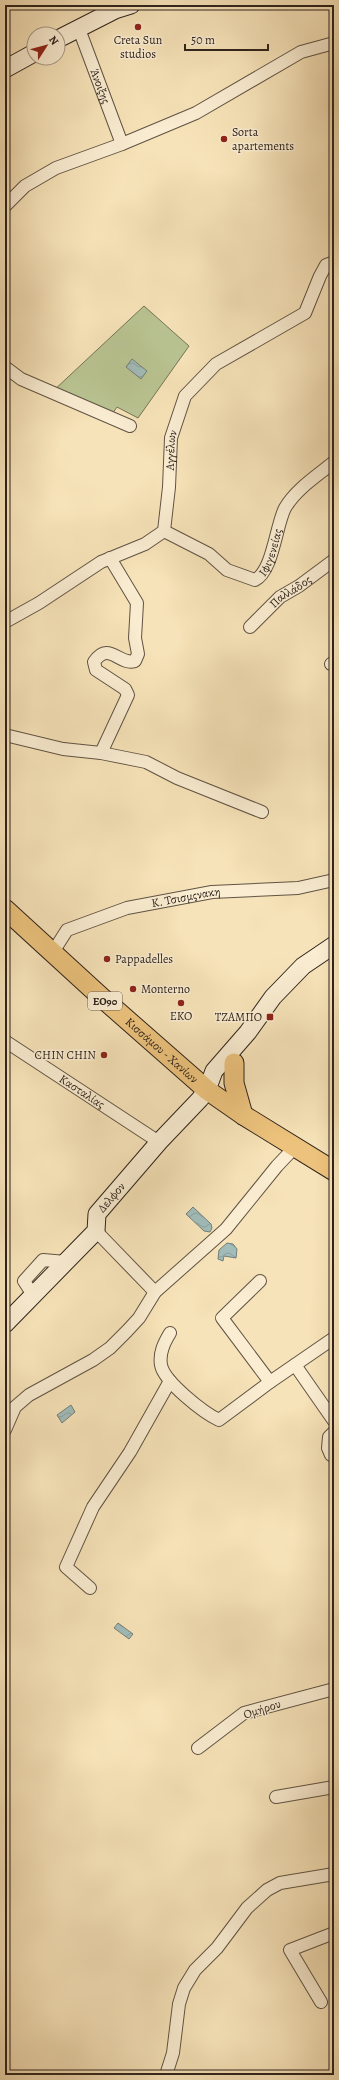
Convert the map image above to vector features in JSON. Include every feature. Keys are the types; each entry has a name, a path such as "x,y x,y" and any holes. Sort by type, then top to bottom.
{"main road":[{"name":"Κισσάμου - Χανίων","path":"9,918 53,952 100,996 207,1090 243,1115 334,1170"},
{"path":"234,1063 234,1083 243,1115"}],"street":[{"path":"66,35 115,10 131,5"},
{"name":"Άνοιξης","path":"79,29 122,144"},
{"path":"5,206 25,186 56,168 122,144 196,112 301,52 334,42"},
{"path":"5,69 26,57"},
{"name":"Αγγέλων","path":"164,531 169,487 171,438 185,396 216,364 305,313 326,265 334,262"},
{"path":"5,367 21,379 130,426"},
{"name":"Ιφιγενείας","path":"164,531 208,554 227,570 255,580 264,572 285,509 294,495 334,462"},
{"path":"5,622 39,603 101,562 145,544 164,531"},
{"path":"101,753 128,695 125,689 96,670 94,662 104,653 109,653 130,662 135,661 138,654 135,638 137,603 110,558"},
{"name":"Παλλάδος","path":"250,627 280,597 299,586 334,560"},
{"path":"5,735 63,749 101,753 146,762 177,778 262,812"},
{"name":"Κ. Τσισμςνακη","path":"53,952 67,930 127,908 212,892 298,888 334,880"},
{"path":"207,1090 214,1071 248,1032 273,997 303,966 334,945"},
{"path":"207,1090 219,1087 224,1082 248,1032"},
{"name":"Κασταλίας","path":"5,1041 159,1142"},
{"name":"Δελφον","path":"101,1236 97,1214 159,1142 207,1090"},
{"path":"5,1430 15,1407 29,1395 93,1360 110,1348 139,1318 155,1292 226,1229 277,1166 295,1147"},
{"path":"5,1324 66,1262 101,1236 155,1292"},
{"path":"260,1281 222,1318 270,1382"},
{"path":"170,1333 162,1348 161,1366 170,1381 208,1415 219,1420 270,1382 334,1338"},
{"path":"295,1365 334,1421"},
{"path":"90,1588 66,1567 93,1507 130,1452 170,1381"},
{"path":"331,1455 328,1448 329,1437 334,1432"},
{"name":"Ομήρου","path":"198,1748 244,1713 334,1689"},
{"path":"276,1797 334,1787"},
{"path":"166,2075 173,2053 179,2004 184,1988 195,1970 217,1948 247,1908 267,1890 280,1884 334,1874"},
{"path":"321,2002 290,1950 334,1933"}],"green space":[{"path":"144,306 189,346 138,418 117,407 110,417 52,392"}],"water":[{"path":"132,359 147,371 141,379 126,367"},
{"path":"193,1207 211,1224 212,1228 210,1232 204,1231 186,1214"},
{"path":"227,1243 233,1244 237,1249 236,1258 224,1256 223,1261 218,1259 219,1250"},
{"path":"71,1405 75,1412 62,1423 57,1415"},
{"path":"118,1623 133,1634 129,1639 114,1628"}],"place":[{"name":"Creta Sun studios","path":"138,27"},
{"name":"Sorta apartements","path":"224,139"},
{"name":"Pappadelles","path":"107,959"},
{"name":"Monterno","path":"133,989"},
{"name":"EKO","path":"181,1003"},
{"name":"ΤΖΑΜΠΟ","path":"270,1017"},
{"name":"CHIN CHIN","path":"104,1055"}]}
